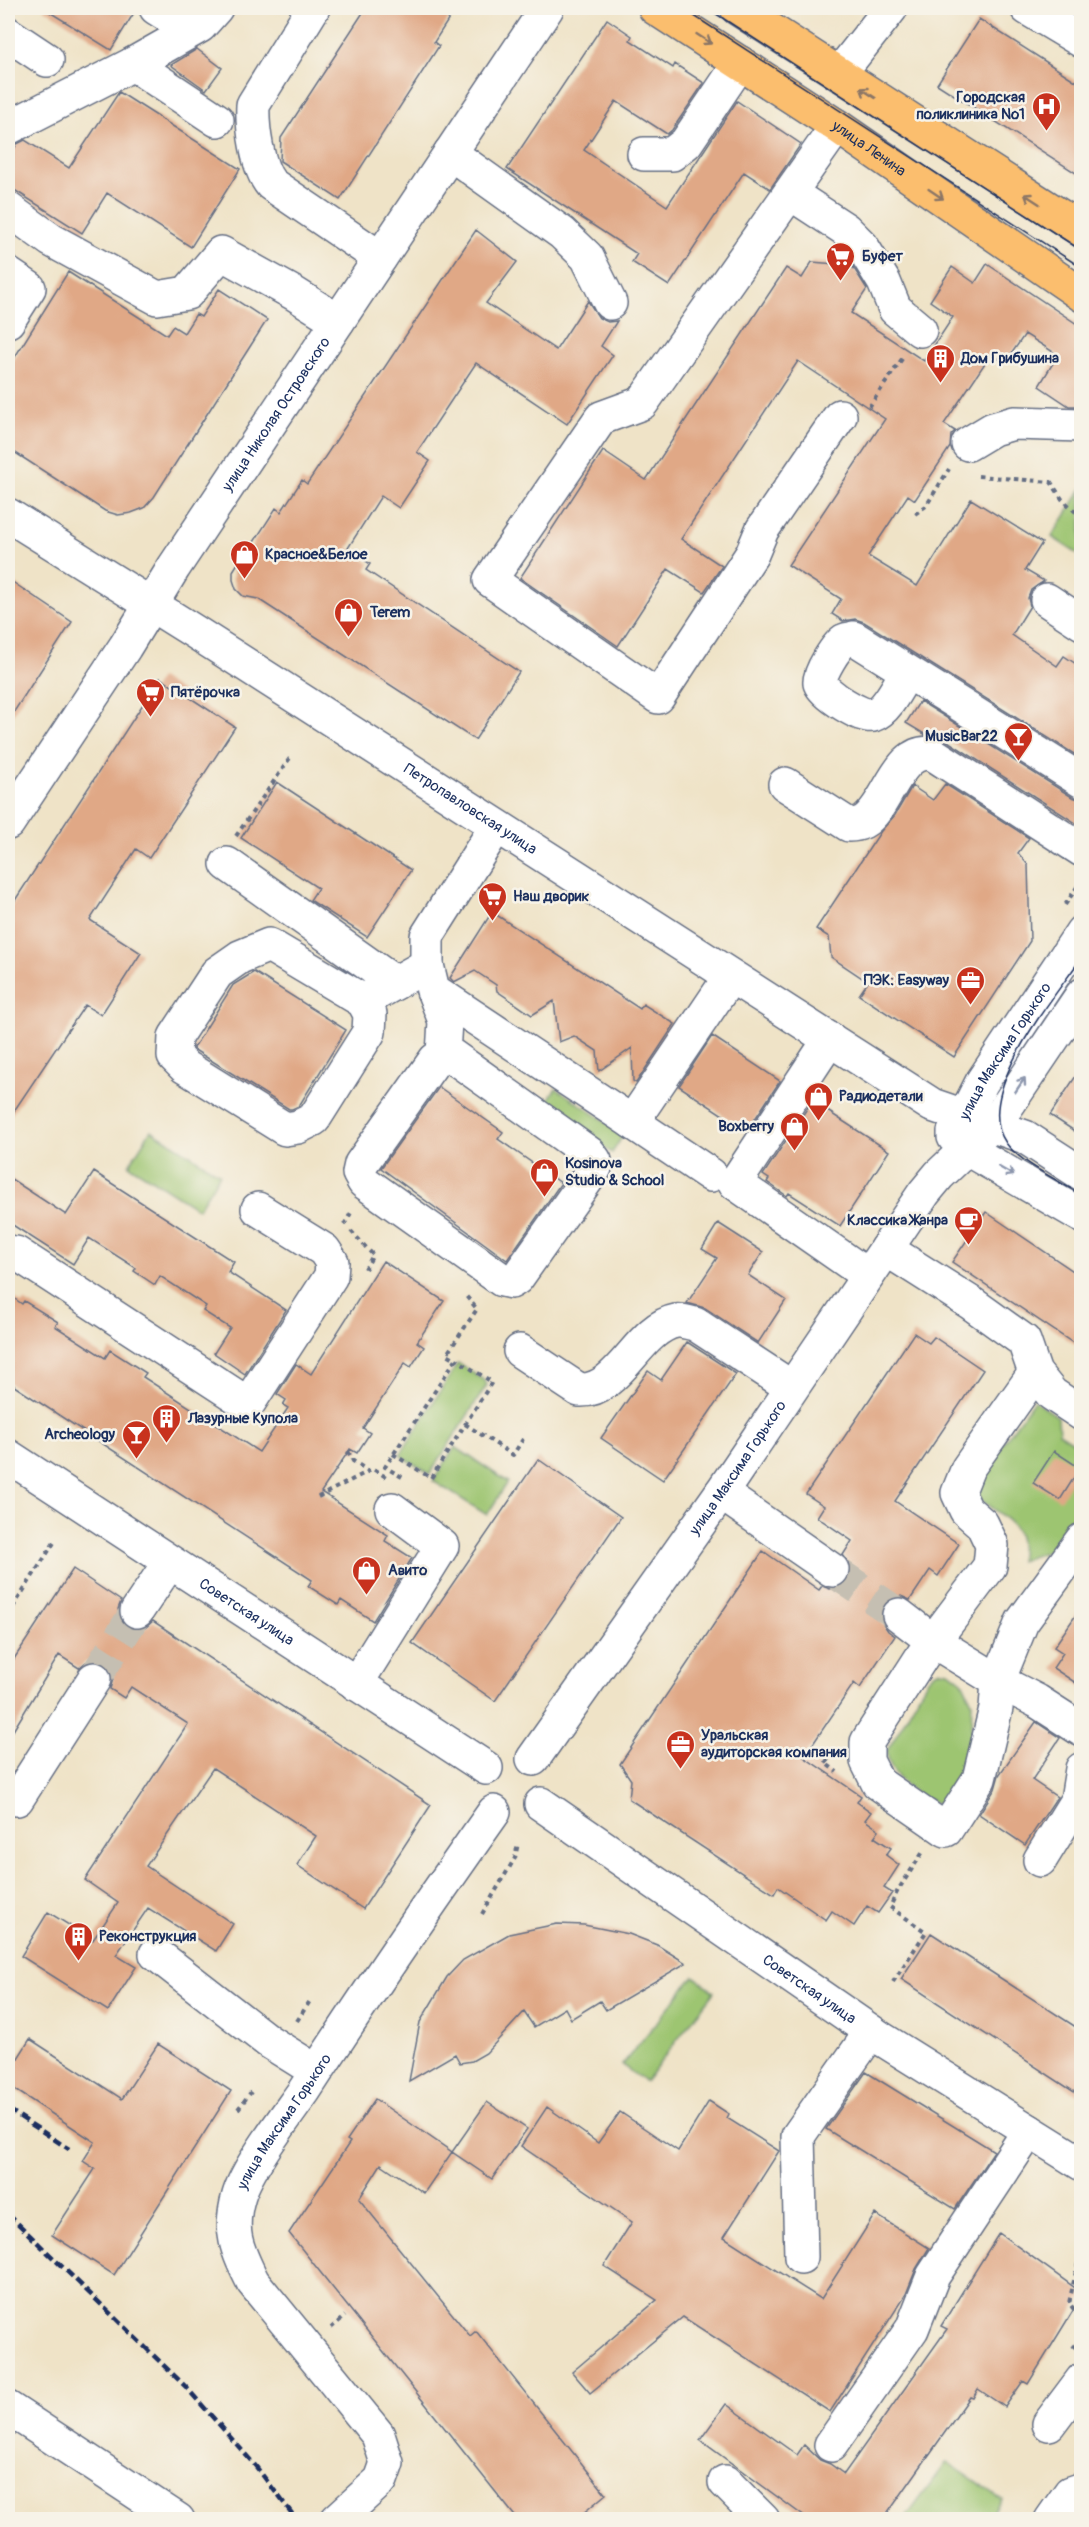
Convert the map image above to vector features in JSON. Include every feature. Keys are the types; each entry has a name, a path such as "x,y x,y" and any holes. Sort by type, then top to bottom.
{"main road":[{"name":"улица Ленина","path":"655,8 837,126 1082,295"},
{"path":"737,8 1082,230"}],"street":[{"path":"156,8 191,30"},
{"path":"8,128 133,64 200,26 216,8"},
{"path":"313,8 253,105 261,167 271,184 380,258"},
{"name":"улица Николая Островского","path":"8,823 151,607 174,567 547,8"},
{"path":"839,74 891,8"},
{"path":"1027,8 1082,41"},
{"path":"8,34 47,60"},
{"path":"644,154 672,154 687,143 740,63"},
{"path":"133,64 218,120"},
{"path":"837,126 642,403 601,418 490,580 658,697 752,554 762,530 837,420"},
{"path":"450,153 562,233 587,257 610,303"},
{"path":"790,193 845,229 862,246 884,282 895,309 913,341"},
{"path":"8,209 51,240 156,298 187,293 221,253 338,321"},
{"path":"8,274 29,288 8,321"},
{"path":"965,464 993,429 1014,423 1082,425"},
{"name":"Петропавловская улица","path":"8,515 151,607 195,632 932,1105 1082,1216"},
{"path":"1047,600 1082,623"},
{"path":"907,672 1082,781"},
{"path":"785,784 849,825 863,822 872,813 911,757 922,752 933,754 1082,850"},
{"path":"443,1054 461,1063 590,1154 595,1161 595,1168 517,1278 511,1282 502,1280 364,1182 359,1173 360,1164 435,1060 443,1054 445,1021 430,978 427,936 496,827"},
{"path":"227,864 396,983"},
{"name":"улица Максима Горького","path":"969,1131 982,1082 1082,932"},
{"path":"269,945 363,1001 370,1014 369,1032 314,1119 298,1128 285,1129 185,1067 174,1056 175,1037 217,973 240,957 269,945"},
{"path":"632,1122 730,977"},
{"path":"363,1001 396,983 430,978 632,1122 711,1175"},
{"name":"улица Максима Горького","path":"533,1759 721,1493 867,1275 969,1131 1082,995"},
{"path":"830,1040 735,1183 867,1275"},
{"name":"Петропавловская улица","path":"969,1131 1025,1137 1082,1174"},
{"path":"8,1252 16,1253 248,1404 331,1276 332,1262 324,1250 258,1209"},
{"path":"886,1249 971,1303 1024,1341 1035,1373 1052,1394 1082,1414"},
{"path":"520,1351 579,1390 591,1391 604,1383 660,1327 677,1321 694,1324 791,1387"},
{"path":"1035,1373 968,1468 958,1493 966,1510 981,1524 992,1545 990,1566 933,1641 867,1742 867,1761 878,1783 946,1830 979,1779 996,1708 998,1682 1022,1622 1082,1540"},
{"name":"Советская улица","path":"8,1456 486,1768"},
{"path":"356,1684 442,1546 392,1490"},
{"path":"721,1493 832,1570"},
{"path":"137,1611 169,1563"},
{"path":"899,1615 933,1641 998,1682 1037,1701 1082,1730"},
{"path":"8,1792 17,1799 94,1678"},
{"path":"507,1753 516,1753 533,1759 545,1775 547,1785 541,1804 534,1812 514,1819 494,1812 487,1806 481,1787 486,1768 499,1756 507,1753"},
{"path":"1040,1860 1077,1800 1082,1769"},
{"name":"Советская улица","path":"541,1804 871,2032 1029,2131 1079,2158"},
{"name":"улица Максима Горького","path":"337,2520 381,2480 387,2463 378,2435 253,2282 240,2257 233,2235 240,2194 255,2164 316,2071 494,1812"},
{"path":"156,1954 268,2041 316,2071"},
{"path":"801,2257 798,2136 871,2032"},
{"path":"831,2445 912,2329 933,2276 1029,2131"},
{"path":"1049,2424 1082,2380"},
{"path":"13,2414 178,2520"},
{"path":"725,2482 763,2520"},
{"path":"1051,2520 1070,2493 1082,2489"}],"path":[{"path":"837,420 852,433 913,341"},
{"path":"947,473 965,464"},
{"path":"915,514 926,506 947,473 965,464 1051,482 1062,499 1082,518"},
{"path":"227,864 231,844 292,754"},
{"path":"344,1226 355,1233 370,1251"},
{"path":"393,1454 432,1478 492,1382 447,1354 464,1331"},
{"path":"318,1497 373,1469 392,1490 399,1476 385,1467 456,1359"},
{"path":"465,1424 513,1455 523,1439"},
{"path":"348,1451 353,1461 369,1471"},
{"path":"8,1615 55,1541"},
{"path":"482,1914 515,1858 518,1843"},
{"path":"296,2021 310,2001"},
{"path":"238,2109 251,2092"},
{"path":"1082,2245 1069,2303 1082,2320"}],"green space":[{"path":"1081,490 1081,556 1052,537"},
{"path":"556,1088 624,1134 612,1153 544,1106"},
{"path":"151,1130 220,1174 198,1209 129,1165"},
{"path":"458,1363 485,1381 487,1385 430,1474 400,1455"},
{"path":"1034,1400 1058,1417 1059,1433 1081,1447 1081,1526 1060,1547 1019,1561 1019,1537 1015,1529 1002,1515 975,1495 976,1481"},
{"path":"455,1447 508,1482 487,1515 433,1481"},
{"path":"941,1670 949,1671 962,1681 972,1702 969,1778 946,1805 926,1799 907,1787 893,1770 887,1751 928,1679"},
{"path":"694,1976 714,1992 645,2082 622,2065"},
{"path":"947,2462 1002,2499 988,2519 905,2519"}],"building":[{"path":"43,8 137,8 111,50"},
{"path":"366,8 456,8 434,42 439,46 340,200 280,161 281,138"},
{"path":"607,19 632,36 630,40 673,68 675,64 704,83 667,134 616,101 584,150 667,206 737,101 801,144 770,189 744,172 669,286 632,262 637,254 507,169"},
{"name":"Городская поликлиника №1","path":"979,19 1082,85 1082,177 937,84"},
{"path":"197,49 222,68 206,90 171,65"},
{"path":"119,92 240,169 191,247 107,193 82,233 8,186 8,160 17,144 25,140 69,168"},
{"path":"476,230 517,262 486,303 556,350 588,301 599,318 608,322 617,321 601,346 613,355 567,424 476,363 417,452 430,461 399,508 381,496 348,548 370,564 366,570 519,672 475,740 258,599 243,596 236,589 233,571 276,508 281,512 302,480 307,484"},
{"path":"812,262 836,264 846,270 853,267 867,289 851,313 924,361 953,317 930,301 952,267 975,283 987,264 1077,324 1082,317 1082,406 1069,406 1039,386 1058,355 1025,334 1005,363 991,354 944,424 955,431 951,435 950,447 915,500 908,495 868,556 917,586 971,499 1042,543 1025,570 1044,581 1031,590 1028,598 1030,606 1012,635 1057,666 1064,656 1082,668 1082,759 864,622 855,619 843,621 832,614 841,599 788,565 885,419 798,361 681,539 722,566 704,592 668,569 618,646 520,578 603,451 646,480 786,268 802,278"},
{"path":"68,272 167,335 173,326 184,333 196,314 201,317 219,289 267,320 154,497 144,508 131,513 118,515 105,511 8,448 8,368"},
{"path":"8,579 72,622 8,721"},
{"path":"160,678 235,727 149,858 136,849 90,920 141,953 101,1015 85,1005 8,1120 8,911"},
{"path":"920,701 1072,797 1082,800 1082,827 943,738 926,735 906,723"},
{"path":"277,782 411,870 367,937 310,900 318,888 241,838"},
{"path":"945,784 1029,838 1018,853 1028,865 1030,941 954,1057 859,995 868,982 831,957 829,937 816,929 881,831 895,815 912,786 933,800"},
{"path":"492,912 640,1009 643,1004 675,1024 636,1083 633,1081 632,1048 599,1071 597,1051 574,1036 559,1042 554,1001 532,1015 497,991 496,985 475,971 454,982 450,978"},
{"path":"254,972 346,1030 299,1106 292,1109 193,1049 233,985"},
{"path":"712,1036 780,1081 747,1131 679,1086"},
{"path":"1082,1067 1082,1136 1050,1115"},
{"path":"439,1087 503,1132 498,1139 561,1183 507,1260 381,1168"},
{"path":"812,1101 889,1151 840,1226 789,1193 787,1196 767,1182 769,1179 763,1175"},
{"path":"94,1172 234,1262 228,1272 286,1310 245,1374 214,1353 230,1328 203,1311 206,1306 160,1276 155,1285 134,1271 136,1268 89,1238 73,1264 8,1222 8,1177 66,1215"},
{"path":"986,1212 1082,1277 1082,1349 952,1262"},
{"path":"718,1223 763,1252 748,1275 786,1300 758,1343 705,1308 687,1303 717,1258 702,1249"},
{"name":"Лазурные Купола","path":"383,1261 444,1301 417,1342 424,1347 411,1367 405,1363 363,1428 370,1433 357,1453 350,1449 321,1492 388,1535 385,1541 412,1558 373,1621 341,1600 338,1605 308,1586 312,1580 8,1382 8,1294 22,1304 24,1301 58,1322 55,1326 105,1358 110,1350 146,1373 143,1377 259,1452 288,1408 283,1405 286,1400 277,1394 296,1364 311,1374"},
{"path":"914,1333 929,1343 934,1337 983,1370 895,1501 959,1544 938,1576 930,1570 910,1600 901,1596 892,1598 884,1604 881,1612 882,1622 895,1636 860,1688 854,1683 804,1757 861,1796 857,1802 871,1812 865,1820 879,1830 874,1837 891,1848 886,1855 899,1865 884,1888 892,1893 878,1913 867,1906 854,1926 832,1911 826,1920 778,1887 774,1894 629,1799 631,1780 620,1764 763,1551 819,1590 822,1586 830,1589 839,1587 848,1580 851,1572 849,1563 843,1555 852,1541 817,1517 824,1506 806,1494"},
{"path":"687,1342 736,1374 663,1480 601,1438 648,1371 661,1380"},
{"path":"1054,1451 1080,1468 1060,1500 1033,1483"},
{"path":"538,1459 621,1517 495,1701 412,1643"},
{"path":"73,1569 121,1601 118,1609 120,1619 127,1627 135,1630 145,1628 153,1621 431,1805 363,1909 297,1865 316,1836 213,1768 146,1866 233,1924 216,1951 148,1908 116,1955 136,1967 108,2011 21,1956 48,1912 93,1940 118,1903 85,1880 188,1724 131,1687 124,1698 110,1689 113,1679 111,1671 104,1663 94,1660 86,1662 79,1668 59,1655 8,1739 8,1668"},
{"path":"1082,1606 1082,1687 1053,1668 1063,1653 1054,1647"},
{"path":"1036,1722 1060,1738 1032,1780 1057,1797 1025,1845 979,1814 995,1789 999,1775"},
{"path":"557,1924 584,1925 629,1934 657,1945 686,1963 606,2010 600,2001 571,2019 565,2008 534,2027 524,2012 486,2053 472,2061 460,2063 455,2054 409,2081 420,2022 447,1977 463,1960 509,1934"},
{"path":"931,1933 1082,2031 1082,2097 901,1979"},
{"path":"30,2039 122,2099 158,2044 231,2091 114,2275 52,2235 95,2169 83,2161 95,2142 8,2085 8,2074"},
{"path":"866,2072 994,2151 955,2209 826,2129"},
{"path":"375,2099 452,2152 424,2193 381,2164 359,2199 470,2336 476,2331 606,2494 575,2520 518,2520 289,2233 350,2142 347,2140"},
{"path":"709,2101 729,2114 727,2118 779,2151 724,2237 821,2299 875,2214 929,2248 916,2269 906,2294 830,2412 683,2317 590,2393 572,2372 657,2300 604,2266 632,2222 521,2146 547,2107 598,2143 620,2112 678,2151"},
{"path":"487,2102 527,2129 492,2179 452,2152"},
{"path":"999,2233 1082,2293 1082,2296 1028,2384 1023,2381 1005,2407 978,2389 883,2520 809,2520 700,2440 726,2404 797,2455 804,2445 820,2460 844,2474 947,2329 941,2326"}],"tunnel":[{"path":"832,1570 899,1615"},
{"path":"94,1679 137,1611"}],"tram line":[{"path":"682,8 1082,268"},
{"path":"707,8 1082,251"},
{"path":"1082,957 1021,1047 1008,1073 999,1099 998,1123 1006,1143 1020,1157 1082,1195"}],"railway":[{"path":"8,2109 69,2149"},
{"path":"8,2214 186,2387 254,2464 297,2520"}],"place":[{"name":"Городская поликлиника №1","path":"1046,132"},
{"name":"Буфет","path":"841,282"},
{"name":"Дом Грибушина","path":"940,384"},
{"name":"Красное&Белое","path":"244,580"},
{"name":"Terem","path":"349,638"},
{"name":"Пятёрочка","path":"150,718"},
{"name":"MusicBar22","path":"1019,762"},
{"name":"Наш дворик","path":"492,922"},
{"name":"ПЭК: Easyway","path":"970,1006"},
{"name":"Радиодетали","path":"818,1122"},
{"name":"Boxberry","path":"795,1152"},
{"name":"Kosinova Studio & School","path":"544,1198"},
{"name":"Классика Жанра","path":"969,1246"},
{"name":"Лазурные Купола","path":"167,1444"},
{"name":"Archeology","path":"136,1460"},
{"name":"Авито","path":"367,1596"},
{"name":"Уральская аудиторская компания","path":"680,1770"},
{"name":"Реконструкция","path":"78,1962"}]}
